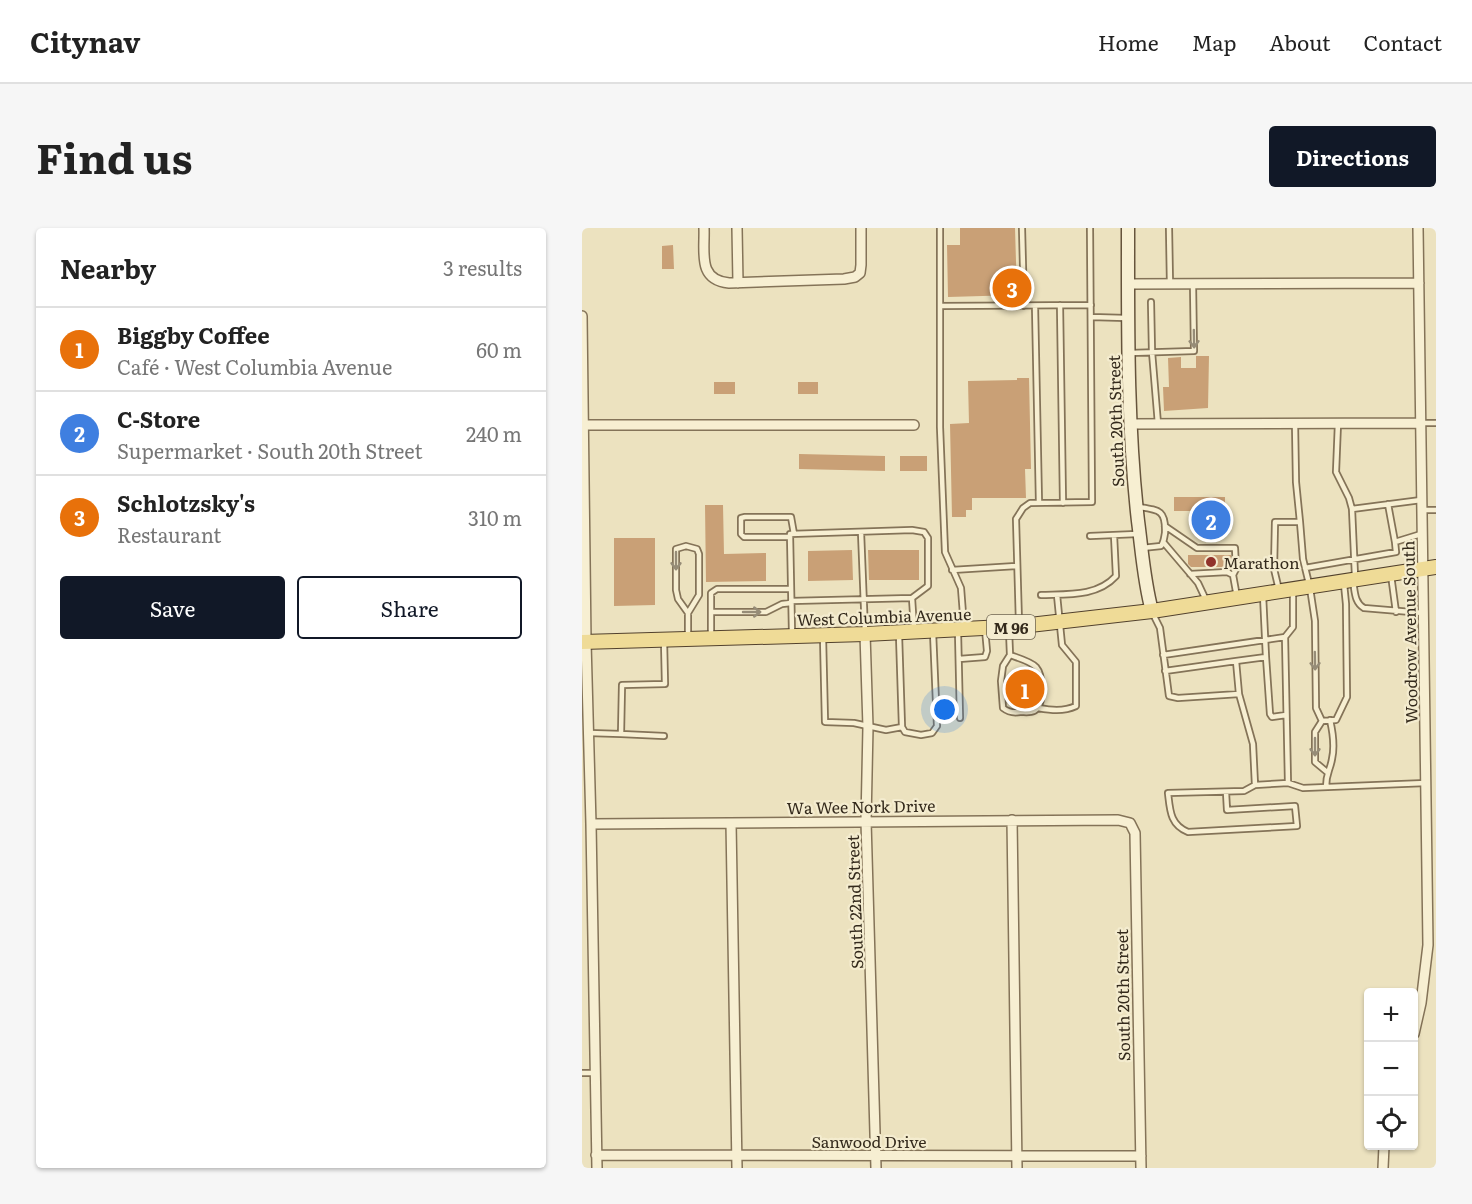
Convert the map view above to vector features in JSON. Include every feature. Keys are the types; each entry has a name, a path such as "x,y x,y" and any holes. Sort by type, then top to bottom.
{"main road":[{"name":"South 20th Street","path":"1128,228 1130,424 1146,591 1152,611"},
{"name":"West Columbia Avenue","path":"584,642 899,633 1014,627 1152,611 1429,569"}],"street":[{"path":"704,228 707,273 721,282 738,283 855,277 860,273 861,265 861,228"},
{"path":"737,228 738,283"},
{"name":"Woodrow Avenue South","path":"1418,228 1422,534 1429,569 1423,613 1431,783 1428,945 1418,1015"},
{"path":"1128,284 1419,283"},
{"path":"582,316 585,720 589,734 597,1168"},
{"path":"1130,424 1421,423"},
{"path":"584,424 914,425"},
{"name":"South 22nd Street","path":"865,634 868,728 866,821 876,1168"},
{"path":"1012,820 1017,1168"},
{"name":"Wa Wee Nork Drive","path":"591,824 1012,820 1119,820 1130,823"},
{"path":"731,823 737,1168"},
{"name":"South 20th Street","path":"1130,823 1135,833 1141,1168"},
{"path":"1383,1168 1384,1150"},
{"name":"Sanwood Drive","path":"596,1155 876,1157 1141,1155"}],"lane":[{"path":"940,228 940,428 945,552 961,588 960,718"},
{"path":"1022,228 1024,306"},
{"path":"1010,655 1034,665 1040,673 1041,697 1038,708 1033,712 1006,711 1003,708 1001,681 1003,666 1010,655 1014,627 1016,519 1023,508 1030,503 1092,502 1090,228"},
{"path":"1169,228 1170,284"},
{"path":"1129,353 1194,351 1193,284"},
{"path":"1151,302 1152,352 1158,424"},
{"path":"1060,305 1063,503"},
{"path":"940,306 1091,305"},
{"path":"1035,306 1039,503"},
{"path":"1091,317 1128,319"},
{"path":"1295,423 1296,482 1300,522 1305,568 1315,621 1316,708 1322,721"},
{"path":"1322,721 1336,720 1347,697 1346,610 1354,560 1352,509 1336,472 1338,423"},
{"path":"1421,423 1436,423"},
{"path":"1352,509 1388,504 1422,505 1436,510"},
{"path":"1305,568 1396,552 1388,504"},
{"path":"1137,507 1159,511 1164,516 1164,543 1198,583 1208,603"},
{"path":"711,612 766,612 791,602 912,598 928,586 928,538 924,532 912,530 861,532 792,535 744,537 741,534 741,518 791,517 792,535 791,589 791,602 792,636"},
{"path":"1163,655 1285,636 1293,627 1286,592 1274,569 1275,522 1300,522"},
{"path":"1165,526 1197,548 1235,548 1236,569 1233,575 1237,599"},
{"path":"861,532 865,634"},
{"path":"1090,536 1140,534"},
{"path":"1395,542 1422,534"},
{"path":"1041,595 1088,593 1110,582 1116,576 1114,535"},
{"path":"1141,548 1161,546 1164,543"},
{"path":"688,613 678,599 676,590 676,549 686,546 696,549 699,554 699,595 688,613 688,639"},
{"path":"952,570 1016,566"},
{"path":"1190,574 1227,572 1233,575"},
{"path":"1391,575 1396,612"},
{"path":"1351,582 1359,606 1396,612 1423,613"},
{"path":"711,638 711,593 717,589 791,589"},
{"path":"1038,708 1054,710 1070,709 1076,706 1076,662 1062,645 1057,595"},
{"path":"1263,595 1270,714 1272,717 1286,715"},
{"path":"912,598 914,632"},
{"path":"1152,611 1160,628 1169,696 1178,698 1239,694"},
{"path":"959,659 985,657 987,651 985,628"},
{"path":"899,633 902,728 905,732 921,735 932,734 937,726 933,631"},
{"path":"823,635 825,722 854,723 868,728 886,730 902,728"},
{"path":"1285,636 1288,783"},
{"path":"621,734 622,685 665,684 664,640"},
{"path":"1165,671 1266,657"},
{"path":"1236,662 1239,694 1253,744 1255,785"},
{"path":"1326,787 1327,772 1333,753 1334,736 1330,720"},
{"path":"1322,721 1315,732 1315,762 1327,772"},
{"path":"589,734 664,736"},
{"path":"1226,792 1227,810 1295,806 1297,826 1188,832 1173,822 1168,793 1244,791 1255,785 1288,783 1303,788 1431,783"},
{"path":"582,1073 595,1073"}],"building":[{"path":"960,228 1015,228 1017,295 948,297 947,245 960,245"},
{"path":"673,245 674,269 662,269 662,246"},
{"path":"1196,356 1209,356 1208,408 1164,411 1163,387 1169,387 1168,358 1181,357 1181,368 1196,368"},
{"path":"1017,378 1029,378 1031,469 1025,469 1026,498 972,498 972,510 966,510 966,517 952,517 950,424 969,423 968,381 1017,380"},
{"path":"714,382 735,382 735,394 714,394"},
{"path":"798,382 818,382 818,394 798,394"},
{"path":"799,454 885,456 885,471 799,469"},
{"path":"900,456 927,456 927,471 900,471"},
{"path":"1174,497 1225,497 1225,528 1216,537 1208,537 1198,528 1199,511 1174,511"},
{"path":"705,505 723,505 724,554 766,553 766,581 706,582"},
{"path":"614,538 655,538 655,605 614,606"},
{"path":"852,550 853,580 808,581 808,551"},
{"path":"868,550 919,550 919,580 869,580"},
{"path":"1188,555 1231,555 1231,567 1191,567 1188,564"},
{"path":"1015,678 1035,678 1036,699 1033,699 1034,702 1015,700"}],"place":[{"name":"Schlotzsky's","path":"1012,288"},
{"name":"C-Store","path":"1211,520"},
{"name":"Marathon","path":"1211,562"},
{"name":"Biggby Coffee","path":"1025,689"}]}
